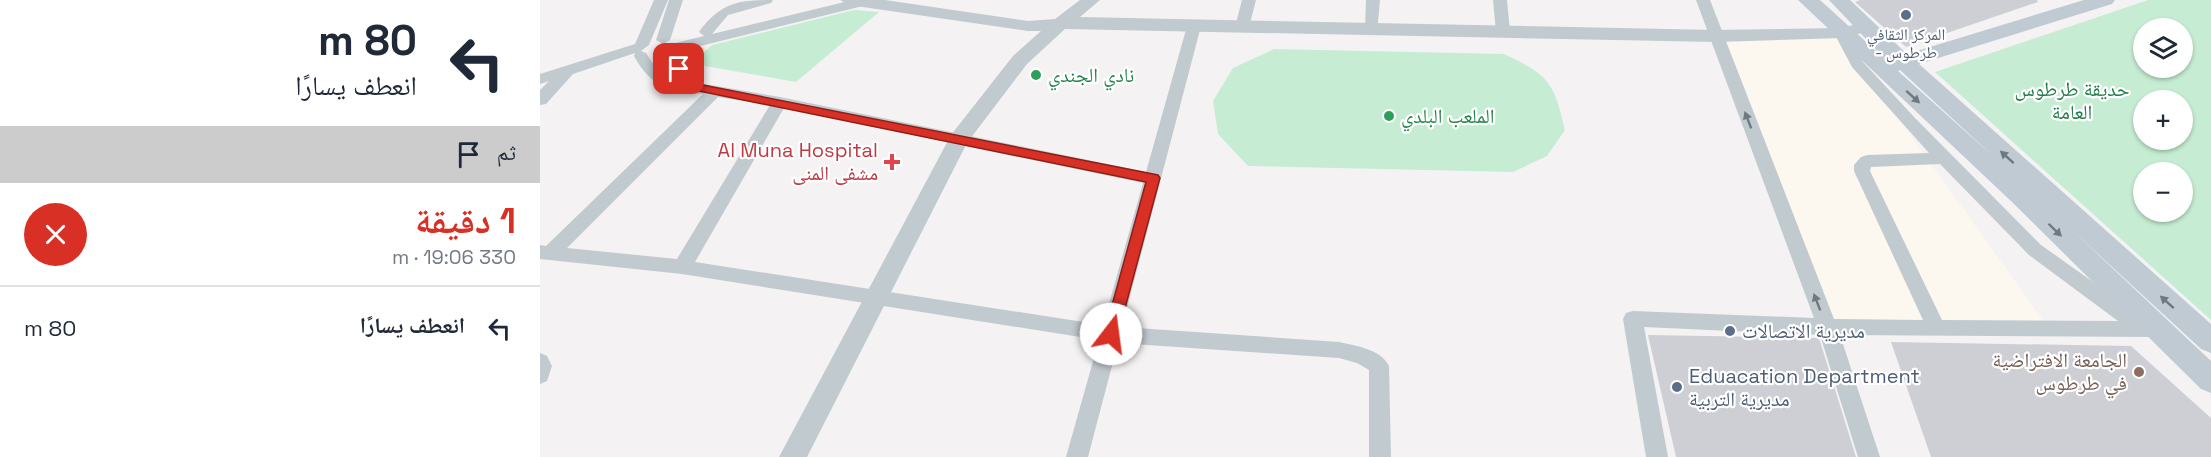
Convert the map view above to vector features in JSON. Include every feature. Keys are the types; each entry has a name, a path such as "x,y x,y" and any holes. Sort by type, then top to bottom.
{"main road":[{"path":"1808,0 1853,30 2211,341"},
{"path":"1840,0 1853,30"},
{"path":"1893,66 2105,0"},
{"path":"1893,66 2150,328 2211,380"}],"street":[{"path":"661,0 641,51 646,68 657,78 674,84 780,102 1153,178"},
{"path":"540,79 573,70 610,64 641,51 656,55 665,45 676,0"},
{"path":"706,32 723,12 766,0"},
{"path":"665,45 706,32 838,0"},
{"path":"794,457 958,140 1020,60 1091,0"},
{"path":"1242,27 1249,0"},
{"path":"1372,29 1373,0"},
{"path":"1500,0 1503,32"},
{"path":"1703,0 1827,327 1869,457"},
{"path":"665,45 853,1 1028,26 1089,22 1716,36 1853,30 1857,64 1909,122 2035,250 2150,328"},
{"path":"1077,457 1194,26"},
{"path":"665,45 694,87"},
{"path":"540,100 573,70"},
{"path":"545,253 715,91"},
{"path":"682,267 780,102"},
{"path":"1936,327 1862,171 1862,165 1867,162 1945,158"},
{"path":"545,253 682,267 874,299 1111,334 1339,350 1362,356 1379,366 1380,457"},
{"path":"1657,457 1633,320 1827,327 2150,328"},
{"path":"540,363 543,366 540,375"}],"shaded area":[{"path":"1716,36 1839,36 2048,327 1827,327"}],"green space":[{"name":"حديقة طرطوس العامة","path":"2148,0 2211,0 2211,320 1935,72"},
{"path":"854,10 879,12 796,82 705,66 702,54 712,45"},
{"name":"الملعب البلدي","path":"1274,49 1504,54 1531,68 1547,82 1553,90 1565,130 1547,156 1513,172 1248,166 1218,134 1213,101 1233,68"}],"building":[{"name":"المركز الثقافي - طرطوس","path":"1860,0 2037,0 2038,2 1906,47 1855,2"},
{"path":"1648,335 1819,338 1856,457 1676,457"},
{"path":"1891,342 2131,346 2211,418 2211,457 1931,457"}],"place":[{"name":"المركز الثقافي - طرطوس","path":"1906,15"},
{"name":"نادي الجندي","path":"1036,75"},
{"name":"الملعب البلدي","path":"1389,116"},
{"name":"Al Muna Hospital مشفى المنى","path":"892,162"},
{"name":"مديرية الاتصالات","path":"1730,331"},
{"name":"الجامعة الافتراضية في طرطوس","path":"2139,372"},
{"name":"Eduacation Department مديرية التربية","path":"1677,387"}],"route":[{"path":"679,69 694,87 780,102 1153,178 1111,334"}]}
